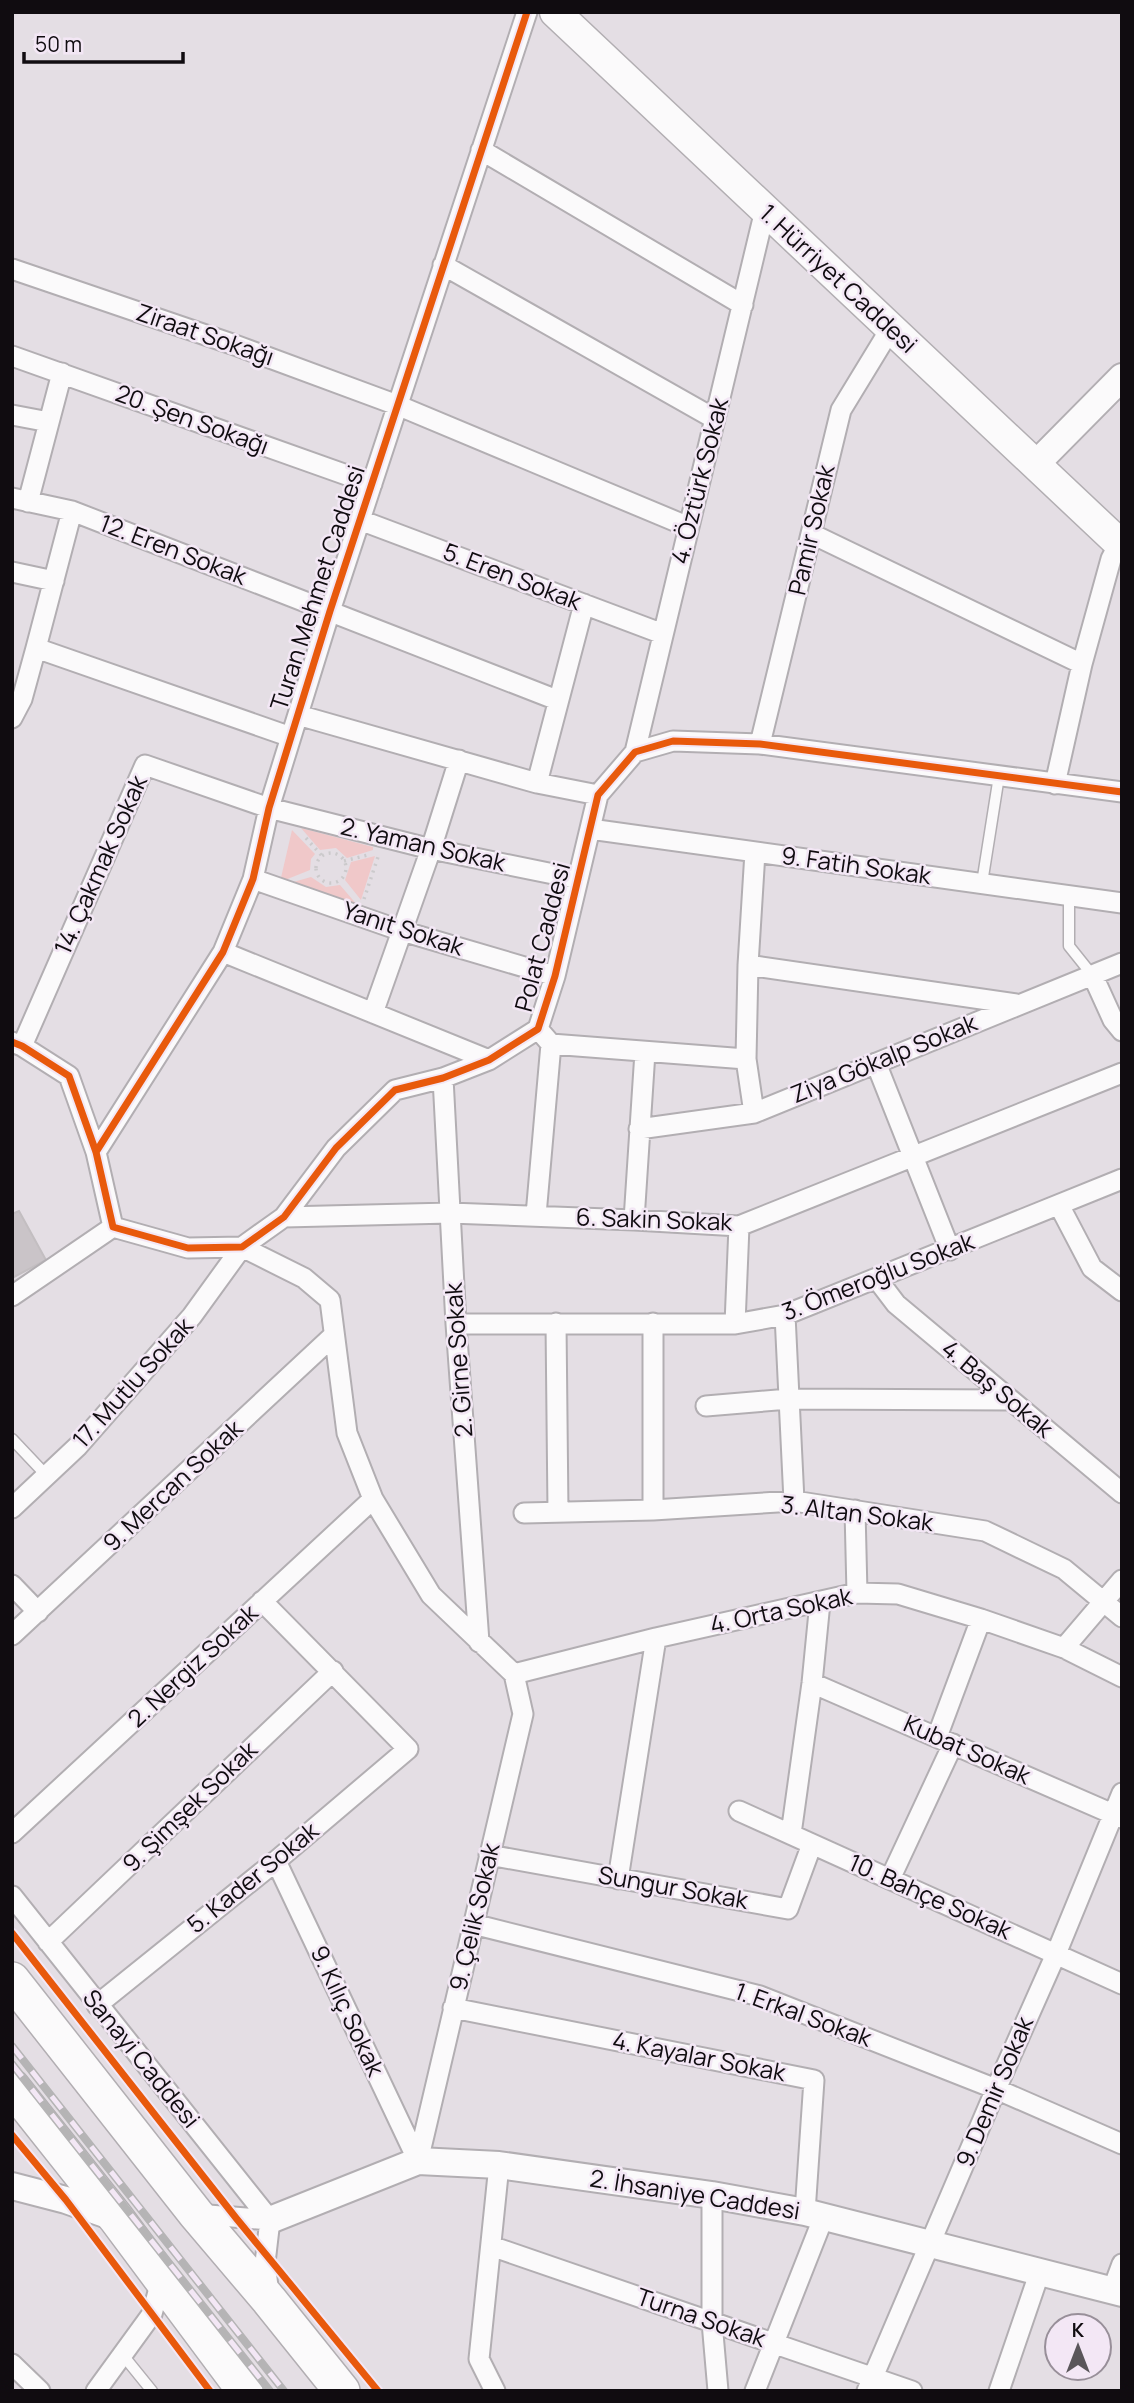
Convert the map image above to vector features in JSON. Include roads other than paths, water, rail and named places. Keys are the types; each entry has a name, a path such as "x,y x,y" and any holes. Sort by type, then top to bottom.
{"highway":[{"path":"12,1980 196,2214 342,2391"},
{"path":"12,2087 116,2218 245,2391"}],"main road":[{"name":"1. Hürriyet Caddesi","path":"555,12 1120,545"}],"street":[{"name":"Turan Mehmet Caddesi","path":"96,1152 223,952 253,879 269,808 330,611 527,12"},
{"path":"481,150 743,305"},
{"name":"4. Öztürk Sokak","path":"635,752 765,210"},
{"path":"443,265 715,419"},
{"name":"Ziraat Sokağı","path":"12,269 232,344 397,405 689,527"},
{"name":"Pamir Sokak","path":"760,744 841,410 891,328"},
{"name":"20. Şen Sokağı","path":"12,356 372,484"},
{"path":"20,500 49,422 62,373"},
{"path":"1035,465 1122,377"},
{"path":"12,415 49,422"},
{"name":"12. Eren Sokak","path":"20,500 72,511 557,700"},
{"path":"12,718 36,648 72,511"},
{"name":"5. Eren Sokak","path":"360,520 663,634"},
{"path":"812,534 1082,664"},
{"path":"1055,784 1082,664 1111,559 1120,545"},
{"path":"12,572 54,581"},
{"path":"537,783 584,604"},
{"path":"36,648 291,737"},
{"path":"298,715 537,783 598,795"},
{"path":"635,752 673,741 760,744 1122,792"},
{"name":"Polat Caddesi","path":"242,1247 284,1217 336,1148 395,1090 443,1078 545,1036 555,976 598,795 635,752"},
{"path":"373,1013 431,849 459,760"},
{"name":"14. Çakmak Sokak","path":"17,1044 145,765 269,808"},
{"name":"2. Yaman Sokak","path":"269,808 431,849 578,879"},
{"name":"9. Fatih Sokak","path":"590,829 1122,903"},
{"path":"754,1113 746,1059 755,852"},
{"name":"Yanıt Sokak","path":"253,879 402,931 555,976"},
{"path":"223,952 489,1060"},
{"name":"Ziya Gökalp Sokak","path":"639,1129 754,1113 1017,1004 1122,964"},
{"path":"748,965 1017,1004"},
{"path":"1093,976 1122,1031"},
{"path":"536,1215 545,1036 645,1052 746,1059"},
{"path":"17,1044 68,1076 96,1152 113,1227"},
{"path":"634,1220 645,1052"},
{"path":"876,1063 950,1250"},
{"name":"6. Sakin Sokak","path":"284,1217 450,1213 739,1226 1122,1073"},
{"name":"2. Girne Sokak","path":"443,1078 456,1324 479,1642"},
{"name":"3. Ömeroğlu Sokak","path":"456,1324 735,1324 786,1315 1122,1179"},
{"path":"1059,1205 1092,1268 1122,1291"},
{"path":"735,1324 739,1226"},
{"path":"12,1296 113,1227 188,1248 242,1247 304,1278 330,1300 347,1433 373,1499 431,1595 514,1674"},
{"name":"17. Mutlu Sokak","path":"12,1508 79,1446 192,1317 242,1247"},
{"name":"4. Baş Sokak","path":"877,1279 896,1304 1122,1493"},
{"path":"786,1315 794,1501"},
{"path":"556,1323 558,1512"},
{"path":"653,1324 653,1510"},
{"name":"9. Mercan Sokak","path":"12,1635 333,1336"},
{"path":"706,1406 789,1399 1010,1400"},
{"name":"2. Nergiz Sokak","path":"12,1833 373,1499"},
{"name":"3. Altan Sokak","path":"524,1513 653,1510 794,1501 985,1531 1064,1569 1122,1617"},
{"path":"855,1510 857,1592"},
{"path":"1063,1648 1122,1580"},
{"path":"12,1585 38,1612"},
{"name":"4. Orta Sokak","path":"514,1674 857,1592 898,1594 981,1619 1063,1648 1122,1677"},
{"path":"262,1601 332,1671"},
{"path":"791,1834 812,1683 820,1602"},
{"path":"890,1879 945,1741 981,1619"},
{"path":"618,1879 656,1638"},
{"name":"5. Kader Sokak","path":"97,2005 276,1861 408,1749 332,1671"},
{"name":"9. Şimşek Sokak","path":"48,1942 332,1671"},
{"name":"9. Çelik Sokak","path":"418,2161 523,1714 514,1674"},
{"name":"Kubat Sokak","path":"812,1683 1117,1816"},
{"name":"9. Demir Sokak","path":"870,2384 1117,1816 1122,1793"},
{"name":"10. Bahçe Sokak","path":"739,1811 1122,1984"},
{"name":"Sungur Sokak","path":"489,1855 788,1909 812,1844"},
{"name":"9. Kılıç Sokak","path":"276,1861 418,2161"},
{"name":"Sanayi Caddesi","path":"12,1896 270,2220"},
{"name":"1. Erkal Sokak","path":"473,1924 760,1996 996,2089 1122,2144"},
{"name":"4. Kayalar Sokak","path":"453,2008 814,2080 815,2214"},
{"name":"2. İhsaniye Caddesi","path":"270,2220 418,2161 499,2165 712,2195 815,2214 1117,2292"},
{"path":"495,2391 479,2359 499,2165"},
{"path":"12,2186 66,2200 116,2218"},
{"path":"712,2195 712,2322 718,2391"},
{"path":"196,2214 270,2220 265,2263 269,2300"},
{"path":"755,2391 774,2343 815,2214"},
{"name":"Turna Sokak","path":"491,2246 774,2343 870,2384 912,2391"},
{"path":"1117,2292 1122,2264"},
{"path":"999,2391 1039,2274"},
{"path":"96,2391 152,2314 161,2281"},
{"path":"12,2364 40,2391"}],"lane":[{"path":"982,883 999,776"},
{"path":"1069,896 1069,946 1093,976"},
{"path":"12,1439 47,1476"},
{"path":"121,2354 152,2391"}],"railway":[{"path":"12,2046 284,2391"},
{"path":"12,2064 270,2391"}]}
